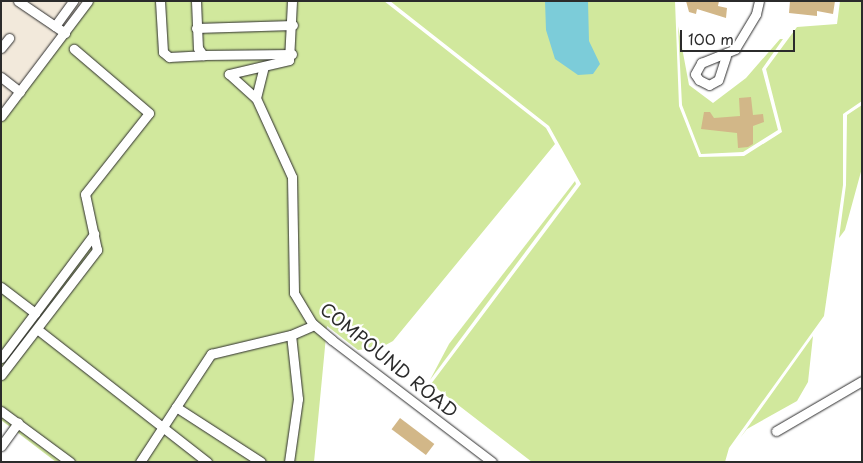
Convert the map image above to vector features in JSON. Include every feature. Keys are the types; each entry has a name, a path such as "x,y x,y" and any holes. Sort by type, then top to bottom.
{"street":[{"path":"18,1 65,33"},
{"path":"55,26 73,1"},
{"path":"1,116 88,1"},
{"path":"160,1 163,52 170,57 292,54"},
{"path":"196,1 198,48 203,55"},
{"path":"262,69 256,98 229,74 262,69 289,60 292,54 292,1"},
{"path":"726,56 745,36 759,1"},
{"path":"196,28 293,25"},
{"path":"1,48 9,38"},
{"path":"1,375 97,250 86,194 149,113 74,49"},
{"path":"1,77 20,92"},
{"name":"COMPOUND ROAD","path":"256,98 292,177 292,268 294,293 314,325 486,460"},
{"path":"1,358 94,234"},
{"path":"1,287 34,313"},
{"path":"140,462 165,429 176,407 210,354 291,335 314,325"},
{"path":"37,328 207,462"},
{"path":"289,462 298,399 291,335"},
{"path":"776,431 862,381"},
{"path":"176,407 261,462"},
{"path":"1,411 70,462"},
{"path":"1,446 18,424"}],"shaded area":[{"path":"1,1 89,1 1,116"}],"green space":[{"path":"89,1 384,1 546,128 555,144 393,341 382,347 358,350 327,326 314,462 56,462 1,420 1,116"},
{"path":"390,1 675,1 679,106 699,157 744,156 782,132 766,69 797,27 837,24 840,1 862,1 862,101 843,114 843,185 824,316 729,448 725,462 532,462 431,384 581,184 549,126"},
{"path":"678,26 689,85 713,103 746,78 780,39 783,39 762,69 778,130 743,152 701,154 682,105"},
{"path":"862,105 862,168 845,230 839,238 846,185 847,115"},
{"path":"575,181 576,184 430,380 449,344"},
{"path":"813,336 808,382 797,401 747,429 740,438"}],"water":[{"path":"545,1 588,1 589,41 600,64 593,74 578,75 555,59 546,30"}],"building":[{"path":"686,1 719,1 718,6 727,8 726,18 697,9 696,14 689,12"},
{"path":"790,1 835,1 833,14 817,11 817,16 789,13"},
{"path":"751,97 753,115 763,114 764,122 753,126 753,144 748,147 738,148 737,133 701,129 704,112 710,112 714,118 740,116 739,98"},
{"path":"400,418 434,444 426,455 392,429"}]}
